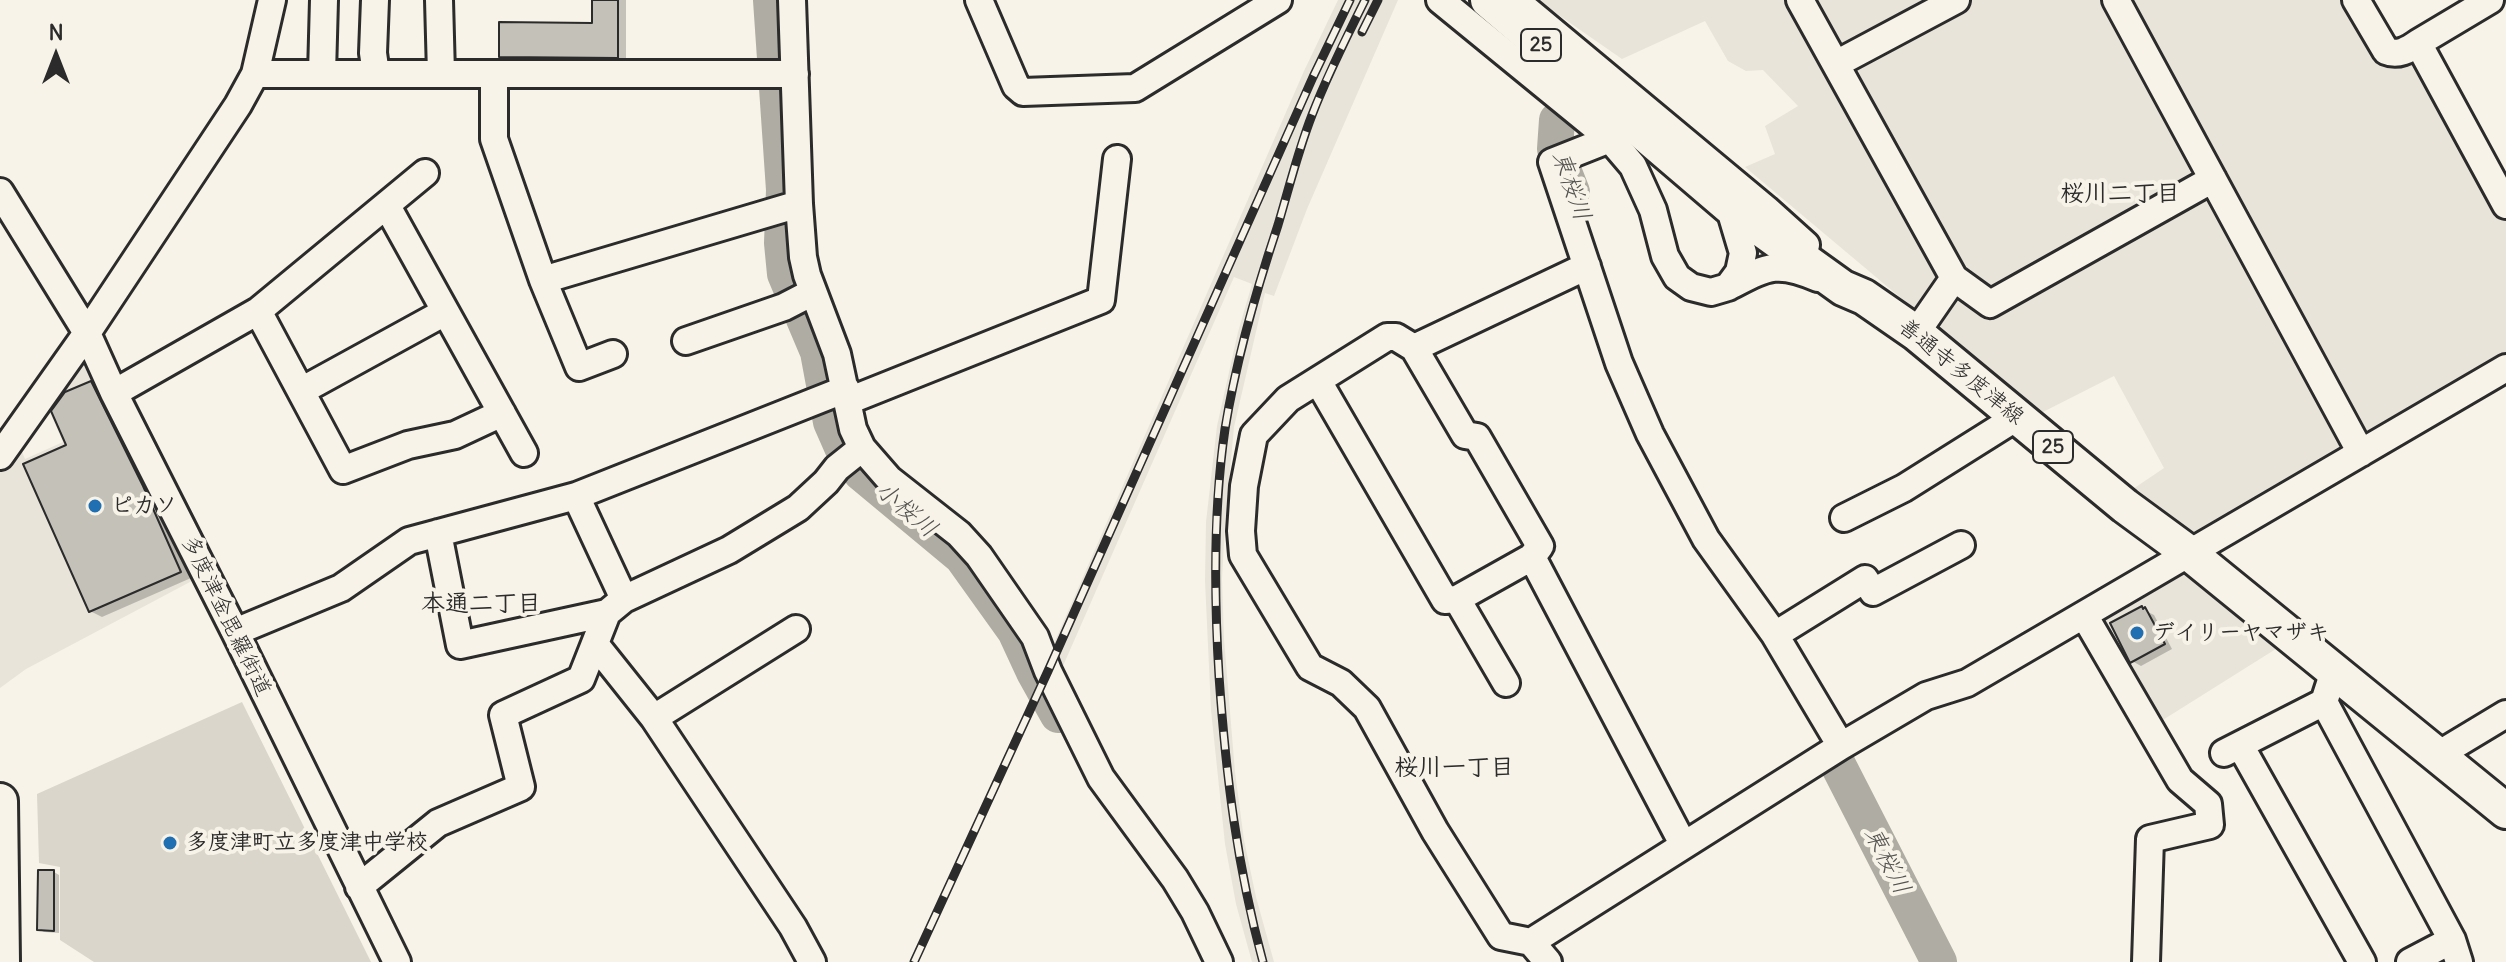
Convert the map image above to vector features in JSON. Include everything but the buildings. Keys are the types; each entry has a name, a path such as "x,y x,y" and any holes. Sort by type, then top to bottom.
{"main road":[{"name":"善通寺多度津線","path":"1488,0 1729,206 1916,333 2125,506 2189,553 2329,686 2438,755 2506,811"},
{"path":"0,801 2,962"}],"street":[{"path":"7,446 87,333 238,105 255,74 272,0"},
{"path":"322,74 324,0"},
{"path":"375,0 373,53 376,74"},
{"path":"439,0 441,74"},
{"path":"438,533 460,645 615,606 729,550 798,508 854,455 853,429 837,396 837,354 801,299 803,257 789,207 783,75 792,0"},
{"path":"979,0 1016,86 1023,92 1135,88 1278,0"},
{"path":"1440,0 1610,139 1633,166 1653,210 1665,256 1677,277 1691,287 1711,292 1763,270 1779,267 1797,269 1854,293"},
{"path":"1515,0 1766,209 1854,293"},
{"path":"1800,0 1954,278 1990,304 2213,179"},
{"path":"1836,64 1956,0"},
{"path":"2116,0 2361,453"},
{"path":"2356,0 2386,51 2392,53 2409,50 2490,0"},
{"path":"2418,43 2506,205"},
{"path":"255,74 783,75"},
{"path":"494,74 494,139 543,280 579,367 613,354"},
{"path":"1610,139 1552,162 1619,363 1650,434 1706,539 1775,635 1841,746"},
{"path":"235,632 341,588 409,541 576,496 1101,300 1117,159"},
{"path":"114,393 258,311 425,173"},
{"name":"多度津金毘羅街道","path":"0,192 87,333 397,962"},
{"path":"387,206 524,453"},
{"path":"1728,287 1739,272 1743,253 1729,206"},
{"path":"543,280 789,207"},
{"path":"1414,348 1587,266"},
{"path":"1916,333 1954,278"},
{"path":"686,341 801,299"},
{"path":"258,311 343,470 408,445 455,435 502,413"},
{"path":"301,391 445,312"},
{"path":"1318,381 1445,600 1457,599 1532,557 1540,546 1477,437 1465,435 1414,348 1396,337 1387,337 1288,399 1254,435 1244,486 1243,555 1310,667 1341,683 1367,708 1435,831 1501,936 1531,942 1548,962"},
{"path":"1531,942 1841,746 1926,696 1967,683 2506,368"},
{"path":"0,413 7,446"},
{"path":"1844,518 1904,488 2017,417"},
{"path":"854,455 959,534 979,556 1035,637 1048,671 1101,778 1175,879 1219,962"},
{"path":"359,887 438,823 521,787 503,715 581,679 615,606 576,496"},
{"path":"1775,635 1865,579 1873,592 1961,545"},
{"path":"1532,557 1683,844"},
{"path":"1457,599 1506,683"},
{"path":"2084,615 2180,780 2208,804 2210,825 2150,839 2146,962"},
{"path":"654,718 796,629"},
{"path":"595,644 654,718 793,927 812,962"},
{"path":"2362,962 2232,749 2329,686 2456,951 2410,962"},
{"path":"2438,755 2506,714"}],"shaded area":[{"path":"1338,0 1398,0 1307,209 1274,296 1265,293 1234,427 1225,524 1222,579 1224,639 1235,772 1244,840 1274,962 1252,962 1236,904 1225,844 1211,710 1205,581 1206,522 1217,426 1252,284 1234,277 1048,700 1038,680 1304,71"},
{"path":"1537,0 2341,0 2381,65 2400,67 2421,59 2506,218 2506,360 2201,540 2133,489 2164,468 2114,376 2039,414 1745,167 1775,154 1765,126 1798,106 1763,70 1746,71 1728,61 1705,21 1622,59"},
{"path":"91,362 195,575 190,582 26,669 0,688 0,466 17,440 25,459 63,442 44,399 77,363"},
{"path":"2182,567 2279,647 2158,723 2122,667 2101,614"},
{"name":"多度津町立多度津中学校","path":"242,702 371,962 94,962 60,940 60,867 39,863 37,794"}],"waterway":[{"name":"小桜川","path":"771,0 784,190 782,243 785,274 818,352 831,422 842,447 861,473 962,557 1015,631 1058,715"},
{"name":"東桜川","path":"1557,120 1555,149 1572,192"},
{"name":"東桜川","path":"1836,761 1939,962"}],"railway":[{"path":"914,962 1350,0"},
{"path":"1263,962 1239,856 1222,713 1216,583 1221,460 1230,403 1254,300 1298,156 1324,86 1365,0"},
{"path":"1362,32 1378,0"}],"place":[{"name":"ピカソ","path":"95,506"},
{"name":"デイリーヤマザキ","path":"2137,633"},
{"name":"多度津町立多度津中学校","path":"170,843"}],"district":[{"name":"桜川二丁目","path":"2120,194"},
{"name":"本通二丁目","path":"481,604"},
{"name":"桜川一丁目","path":"1454,768"}]}
